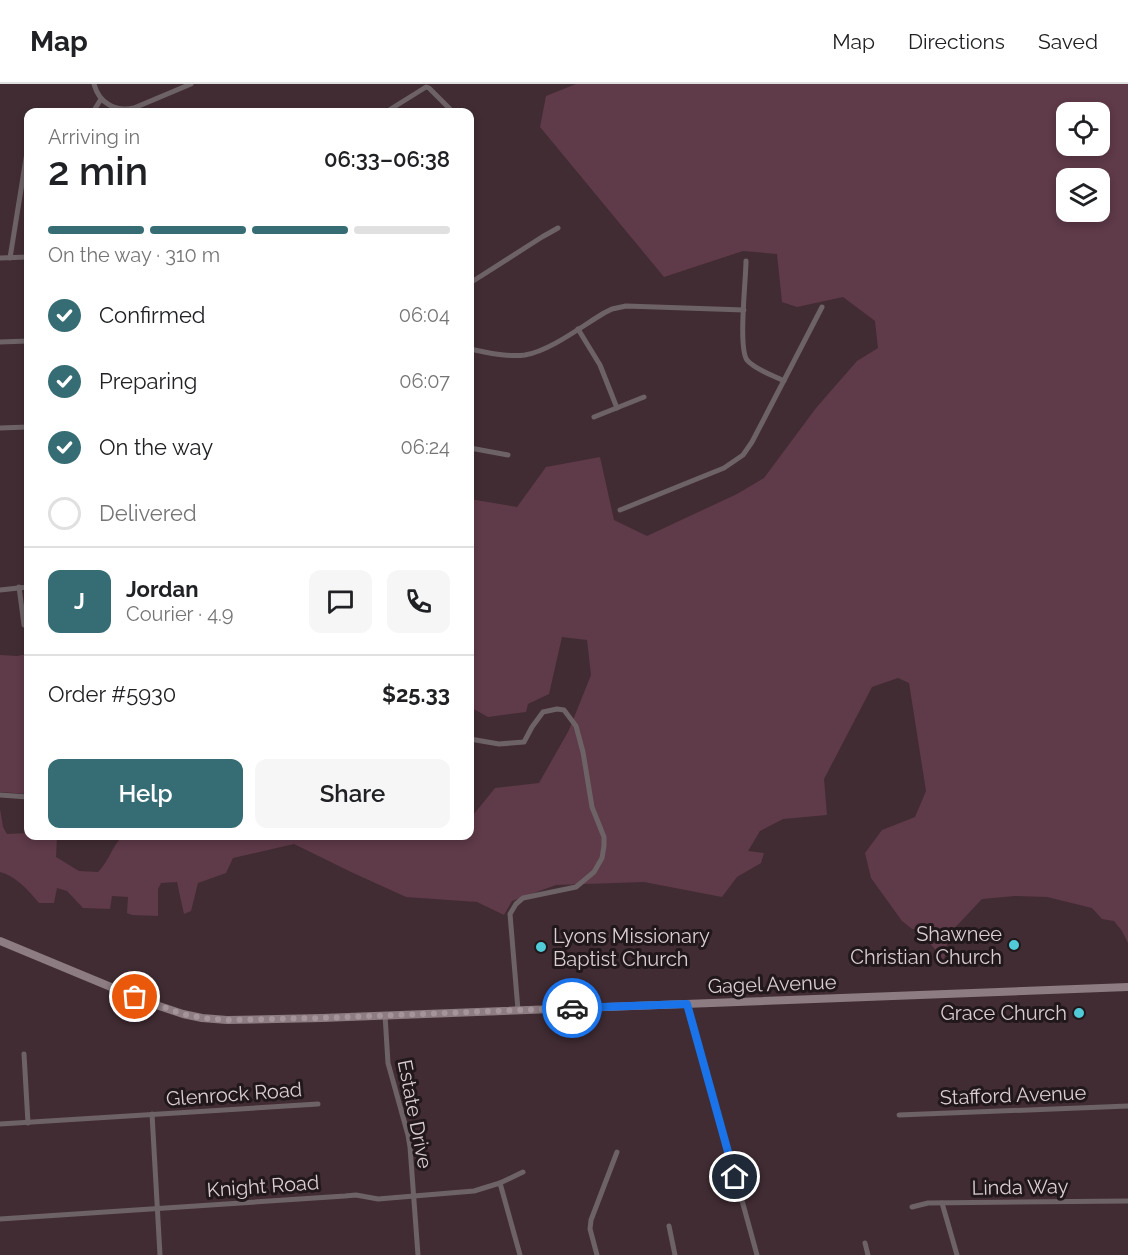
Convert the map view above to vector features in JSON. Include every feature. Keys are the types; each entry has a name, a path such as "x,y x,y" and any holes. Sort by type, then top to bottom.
{"street":[{"path":"94,84 97,93 110,108"},
{"path":"134,108 191,84"},
{"path":"392,108 426,87 449,108"},
{"path":"95,108 101,99"},
{"path":"10,258 24,171"},
{"path":"474,280 558,228"},
{"path":"0,258 24,257"},
{"path":"746,261 743,350 751,364 784,381"},
{"path":"474,350 496,354 527,354 540,351 612,309 626,306 744,310"},
{"path":"620,510 717,471 737,460 752,442 822,307"},
{"path":"578,329 600,365 617,408"},
{"path":"0,342 24,341"},
{"path":"594,417 644,397"},
{"path":"0,428 24,427"},
{"path":"474,449 508,455"},
{"path":"19,587 24,625"},
{"path":"0,590 24,587"},
{"path":"474,740 499,744 524,742 543,712 564,710 576,726 583,752 592,807 604,837 602,858 594,872 584,881 576,887 523,898 510,914 518,1010"},
{"path":"0,795 24,797"},
{"name":"Gagel Avenue","path":"0,941 168,1010 227,1020 1128,987"},
{"path":"687,1004 757,1255"},
{"name":"Estate Drive","path":"385,1015 388,1063 408,1135 418,1255"},
{"path":"24,1054 28,1123"},
{"name":"Glenrock Road","path":"0,1124 318,1104"},
{"name":"Stafford Avenue","path":"899,1115 1128,1106"},
{"name":"Glenrock Road","path":"152,1114 160,1255"},
{"path":"597,1255 590,1229 591,1220 617,1152"},
{"name":"Knight Road","path":"0,1219 356,1195 378,1198 474,1191 500,1183 523,1172"},
{"path":"500,1183 520,1255"},
{"name":"Linda Way","path":"912,1207 928,1203 1128,1201"},
{"path":"942,1203 957,1255"},
{"path":"669,1226 675,1255"},
{"path":"865,1243 868,1255"}],"shaded area":[{"path":"576,84 1128,84 1128,943 1114,921 1102,919 1092,908 1047,897 1015,896 982,899 949,934 944,960 923,935 922,930 912,929 902,921 871,878 865,853 882,830 915,817 926,791 909,683 898,678 872,687 824,779 827,815 783,819 760,831 748,851 764,853 761,863 737,877 722,897 644,882 556,885 512,901 504,915 477,902 406,897 294,844 233,858 226,873 198,883 191,911 184,914 177,882 161,883 158,889 158,916 127,913 128,897 112,896 110,909 83,908 67,891 57,888 54,903 39,903 17,880 0,872 0,809 3,827 7,834 24,833 24,840 57,840 56,857 79,871 98,872 120,840 474,840 474,814 495,788 539,783 569,730 591,675 587,640 562,637 549,694 528,704 526,712 488,717 474,709 474,500 517,507 546,467 600,457 614,520 647,536 737,494 764,478 816,408 857,361 878,348 875,321 843,297 797,307 782,302 777,254 743,251 664,277 540,127 546,96"},
{"path":"0,655 24,655 24,794 0,792"}],"way so far":[{"path":"135,997 183,1014 227,1020 572,1008"}],"place":[{"name":"Shawnee Christian Church","path":"1014,945"},
{"name":"Lyons Missionary Baptist Church","path":"541,947"},
{"name":"Grace Church","path":"1079,1013"}],"route":[{"path":"572,1008 687,1004 735,1177"}]}
